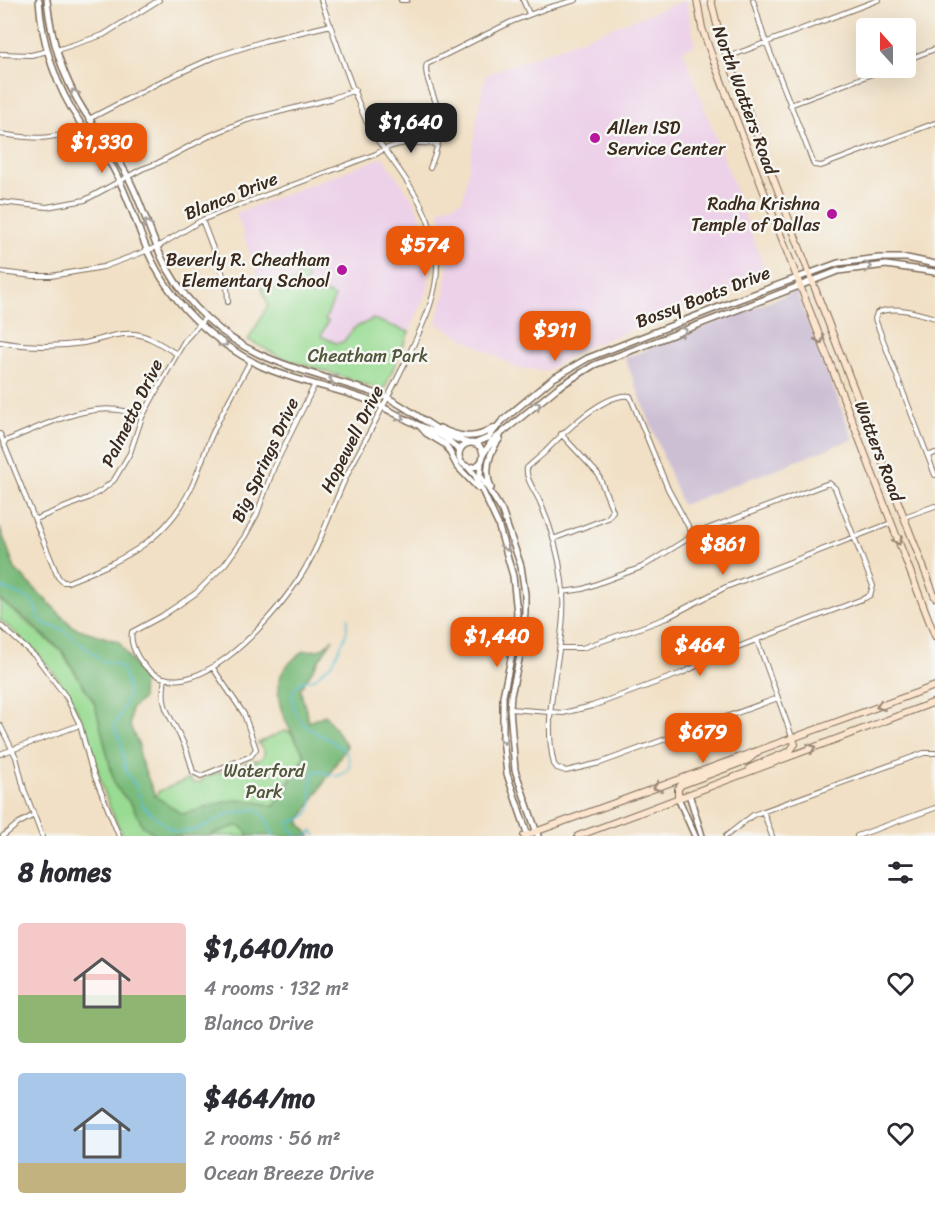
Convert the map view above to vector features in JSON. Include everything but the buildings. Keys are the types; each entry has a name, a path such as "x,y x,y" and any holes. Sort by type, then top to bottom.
{"main road":[{"name":"North Watters Road","path":"697,0 702,28 714,62 796,277"},
{"name":"North Watters Road","path":"711,0 728,57 809,273"},
{"path":"714,62 728,57"},
{"name":"Watters Road","path":"809,273 935,597"},
{"name":"Watters Road","path":"796,277 935,636"},
{"path":"526,836 537,834 763,747 935,686"},
{"path":"578,836 935,702"},
{"path":"743,774 751,766 790,750 795,744 792,737"},
{"path":"678,798 678,789 681,785 748,760 763,747"}],"street":[{"path":"39,0 43,32 61,89 120,182 148,251 172,293 200,324 225,345 262,366 370,401 429,429 452,443 459,452 460,460 474,475 503,536 513,576 517,613 513,649 503,696 503,739 507,774 526,836"},
{"path":"47,0 57,50 70,85 89,119 129,177 157,247 173,277 206,317 231,338 257,353 388,398 449,432 471,437 484,435 502,422"},
{"path":"57,50 103,35 159,0"},
{"name":"Hopewell Drive","path":"165,678 180,680 193,678 213,668 248,639 274,613 299,579 318,545 338,493 384,408 428,312 434,292 437,265 432,232 422,203 370,129 321,0"},
{"path":"401,0 407,0"},
{"path":"524,0 529,14"},
{"path":"430,168 437,144 440,120 438,105 425,71 426,65 529,14 576,0"},
{"path":"753,0 766,42 812,163 816,166 934,125"},
{"path":"728,57 878,0"},
{"path":"89,119 215,57 331,25"},
{"path":"916,56 935,49"},
{"path":"0,54 31,55 48,51"},
{"path":"790,105 862,78"},
{"path":"0,202 32,207 68,205 85,200 247,120 330,99 355,90"},
{"path":"0,134 54,138 82,124"},
{"name":"Blanco Drive","path":"0,272 34,276 68,274 103,267 157,247 202,220 376,154 384,148 406,143 437,144"},
{"path":"202,220 227,285 228,302"},
{"name":"Bossy Boots Drive","path":"476,443 488,438 502,422 552,379 588,358 796,277 838,263 879,258 907,258 935,264"},
{"name":"Bossy Boots Drive","path":"484,453 492,441 566,382 594,365 838,271 886,266 935,272"},
{"path":"935,318 907,311 883,310 877,313 875,319 935,475"},
{"name":"Palmetto Drive","path":"36,519 88,498 114,480 130,453 142,417 177,354 185,340 206,317"},
{"path":"0,342 49,346 85,343 120,334 136,334 152,339 177,354"},
{"path":"0,434 58,577 63,582 68,582 129,555 151,540 173,517 191,487 214,430 251,360"},
{"name":"Big Springs Drive","path":"165,678 150,671 142,663 130,638 132,632 162,616 196,593 225,564 257,514 274,467 315,384"},
{"path":"693,535 668,489 630,396 626,395 604,404 579,419 561,434 526,471 553,539 563,592 560,648 550,712 552,753 557,768 566,771 600,763 778,698"},
{"path":"3,442 78,413 111,408 127,410 142,417"},
{"path":"426,420 448,436 468,443 476,443 481,447 484,453 480,475 492,493 510,531 521,566 525,594 522,647 511,695 510,710 515,770 537,834"},
{"path":"419,426 446,445 457,466 467,474 483,494"},
{"path":"492,493 487,475 490,457 497,441 508,429"},
{"path":"553,539 608,518 613,509 598,474 561,434"},
{"path":"459,452 468,443"},
{"path":"928,456 935,453"},
{"path":"468,467 481,463"},
{"path":"510,710 571,712 592,706 682,673 757,640 865,598 873,591 872,581 832,484 826,484 693,535 642,567 583,589 563,592"},
{"path":"904,517 935,506"},
{"path":"560,648 582,648 664,619 726,587 891,523"},
{"path":"0,625 25,645 49,672 67,698 80,725 91,767 119,836"},
{"path":"757,640 792,737"},
{"path":"165,678 162,694 163,705 181,737 194,772 201,776 248,758 256,752 244,714 213,668"},
{"path":"0,725 13,749 22,783 42,836"},
{"path":"0,754 80,725"},
{"path":"726,836 748,818 763,811 924,753 934,752"},
{"path":"690,794 702,836"},
{"path":"678,798 695,836"},
{"path":"857,836 935,808"},
{"path":"763,811 772,836"},
{"path":"3,836 34,815"}],"shaded area":[{"name":"Allen ISD Service Center","path":"686,0 695,45 683,50 768,277 584,348 546,371 517,368 436,323 445,293 448,266 447,236 439,210 463,200 485,75"},
{"name":"Beverly R. Cheatham Elementary School","path":"383,157 414,201 425,226 431,253 428,289 384,390 248,340 268,306 236,213"},
{"path":"796,291 853,439 682,505 625,358"}],"green space":[{"name":"Cheatham Park","path":"300,273 308,277 305,284 335,297 321,336 336,343 343,342 354,328 373,319 409,332 384,390 280,357 248,340 268,306 261,286 267,284 278,288 286,287 294,282"},
{"path":"0,528 15,569 73,627 119,642 143,679 142,699 131,709 130,726 155,796 182,814 237,800 275,806 305,755 285,719 278,694 279,682 284,670 300,653 318,650 333,639 300,689 309,722 325,715 347,746 299,822 310,836 250,836 241,826 236,826 208,836 158,836 143,826 132,805 115,786 95,704 63,652 0,600"},
{"path":"0,600 62,652 95,704 115,786 132,805 143,826 158,836 123,835 107,799 81,718 73,702 41,657 0,620"},
{"name":"Waterford Park","path":"284,731 290,732 306,755 275,806 212,805 202,810 182,814 155,796 159,791 189,779 193,783 199,783 206,777 259,760 264,756 264,750 258,743"},
{"path":"236,825 241,826 250,836 208,836"}],"waterway":[{"path":"0,587 29,599 34,603 39,619 63,630 103,661 114,663 122,668 128,696 114,727 121,742 126,772 136,786 143,806 176,832 196,830 228,814 256,808 267,820 274,836"},
{"path":"297,836 288,825 289,822 298,820 309,812 313,773 317,771 338,776 349,769 348,757 342,748 309,729 300,720 294,707 293,690 301,682 314,679 333,662 346,635 348,618"},
{"path":"306,836 312,831 316,836"}],"place":[{"name":"Allen ISD Service Center","path":"595,138"},
{"name":"Radha Krishna Temple of Dallas","path":"832,214"},
{"name":"Beverly R. Cheatham Elementary School","path":"342,270"}]}
